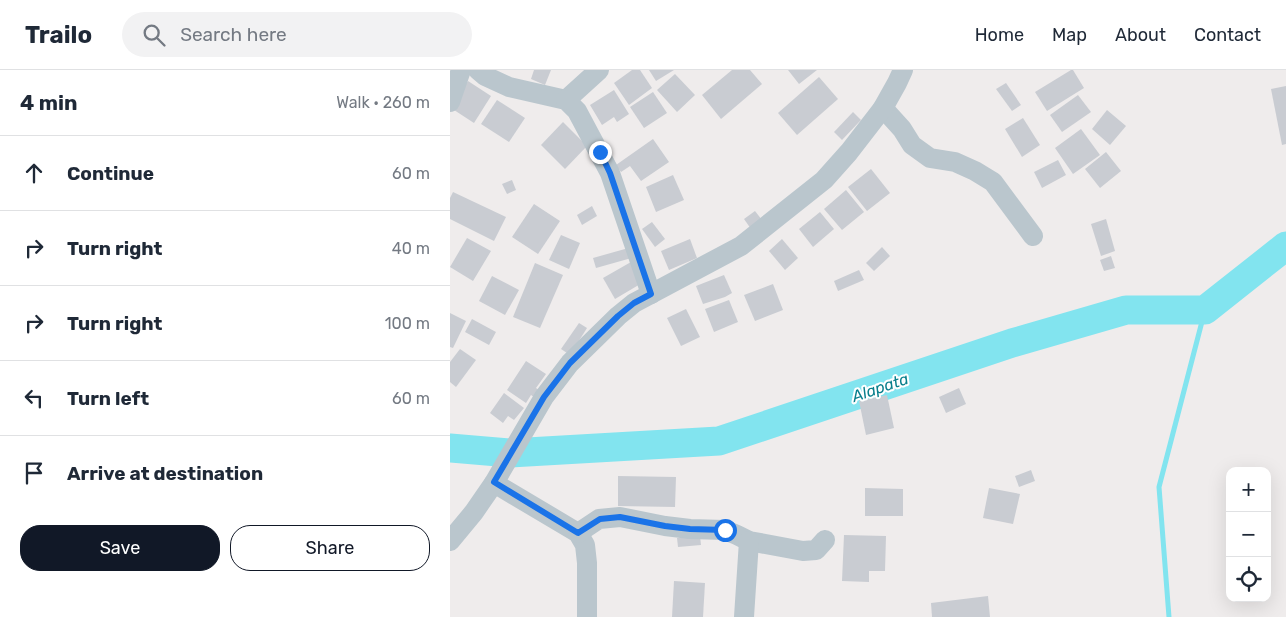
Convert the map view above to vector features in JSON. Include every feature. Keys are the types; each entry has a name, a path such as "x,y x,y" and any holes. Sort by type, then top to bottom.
{"street":[{"path":"450,102 462,70"},
{"path":"478,70 485,76 509,87 566,100 577,111 610,173 651,294"},
{"path":"566,100 599,70"},
{"path":"450,540 474,512 544,397 570,363 634,303 741,246 824,180 849,152 882,108 896,74"},
{"path":"882,108 912,144 930,158 955,162 993,182 1033,236"},
{"path":"494,482 578,533 585,545 587,563 587,617"},
{"path":"578,533 600,519 620,517 665,526 725,530 749,541 803,551 816,550 825,540"},
{"path":"744,617 749,541"}],"building":[{"path":"534,70 551,70 545,85 531,79"},
{"path":"632,70 640,70 652,88 629,105 614,83"},
{"path":"649,70 674,70 656,81"},
{"path":"732,70 750,70 762,84 721,119 702,95"},
{"path":"788,70 817,70 799,84"},
{"path":"1073,70 1084,88 1047,111 1035,92"},
{"path":"675,74 695,95 677,112 657,90"},
{"path":"819,77 838,99 797,135 778,113"},
{"path":"468,81 491,96 474,123 451,108"},
{"path":"1006,83 1021,105 1012,111 996,89"},
{"path":"1286,86 1286,144 1282,145 1271,89"},
{"path":"614,90 629,114 617,122 614,117 602,125 590,105"},
{"path":"653,92 667,113 644,128 630,107"},
{"path":"1078,95 1091,112 1062,132 1050,115"},
{"path":"497,100 525,118 509,142 481,124"},
{"path":"1107,110 1126,126 1110,145 1092,129"},
{"path":"853,112 861,120 842,140 834,132"},
{"path":"1023,118 1040,145 1022,157 1005,129"},
{"path":"563,122 587,146 565,169 541,145"},
{"path":"1081,129 1100,155 1073,174 1055,148"},
{"path":"653,139 669,162 641,181 630,166 621,172 616,165"},
{"path":"1106,152 1121,171 1100,188 1085,169"},
{"path":"1058,160 1066,175 1042,188 1034,172"},
{"path":"871,169 890,193 867,211 848,187"},
{"path":"673,175 684,200 656,212 646,187"},
{"path":"512,180 516,190 507,194 502,184"},
{"path":"846,190 864,212 842,230 824,209"},
{"path":"453,192 506,217 494,241 450,219 450,198"},
{"path":"534,204 560,221 538,254 512,237"},
{"path":"592,206 597,216 582,225 577,215"},
{"path":"755,211 762,220 751,229 744,219"},
{"path":"820,212 834,229 813,247 799,229"},
{"path":"1106,219 1115,251 1101,256 1091,224"},
{"path":"652,222 665,239 655,247 642,229"},
{"path":"561,235 580,243 569,269 549,260"},
{"path":"467,238 491,251 473,281 450,267"},
{"path":"690,239 697,258 669,270 661,251"},
{"path":"782,239 798,258 785,270 769,251"},
{"path":"632,247 635,257 596,268 593,258"},
{"path":"882,247 890,256 874,271 866,263"},
{"path":"1111,256 1115,268 1104,271 1100,260"},
{"path":"631,262 642,283 615,299 603,278"},
{"path":"535,263 563,275 540,328 513,317"},
{"path":"859,270 864,280 838,291 834,281"},
{"path":"724,275 732,293 703,304 696,286"},
{"path":"492,276 519,290 505,315 479,301"},
{"path":"773,284 783,310 755,321 744,295"},
{"path":"729,300 738,322 714,332 705,309"},
{"path":"686,309 700,337 681,346 667,318"},
{"path":"450,313 466,321 453,348 450,347"},
{"path":"472,319 496,332 489,345 465,332"},
{"path":"579,323 587,328 570,355 561,349"},
{"path":"460,349 476,360 456,387 450,382 450,362"},
{"path":"526,361 546,374 536,388 540,391 535,398 531,395 526,403 507,390"},
{"path":"959,388 966,404 946,413 939,397"},
{"path":"504,393 524,408 514,420 508,416 503,423 490,413"},
{"path":"887,395 894,428 866,435 859,401"},
{"path":"1031,470 1035,481 1019,487 1015,476"},
{"path":"618,476 676,477 675,507 618,506"},
{"path":"865,488 903,489 903,516 865,516"},
{"path":"989,488 1020,494 1013,524 983,518"},
{"path":"844,535 886,536 885,571 869,571 869,582 842,581"},
{"path":"700,536 701,545 678,547 677,538"},
{"path":"674,581 705,583 703,617 672,617"},
{"path":"988,596 990,617 932,617 931,603"}],"waterway":[{"name":"Alapata","path":"450,448 510,453 719,441 1012,343 1126,310 1205,310 1286,246"},
{"path":"1169,617 1159,487 1205,310"}],"route":[{"path":"600,152 624,211 631,238 651,294 634,303 618,316 570,363 544,397 494,482 578,533 600,519 620,517 665,526 725,530"}]}
